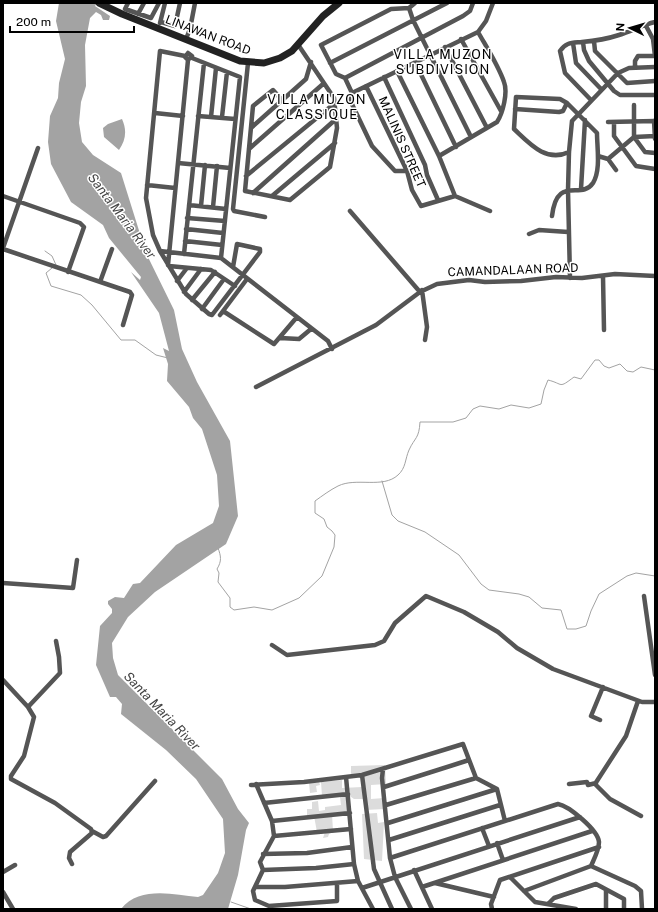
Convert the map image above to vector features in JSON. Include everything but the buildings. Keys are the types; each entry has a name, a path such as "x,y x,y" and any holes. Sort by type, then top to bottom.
{"street":[{"path":"128,3 125,9 151,18 159,3"},
{"path":"138,14 144,3"},
{"path":"165,3 159,24 175,26 180,3"},
{"path":"169,266 175,188 190,59 190,30 195,3"},
{"path":"407,171 394,171 372,146 350,100 352,93 345,78 336,74 321,45 391,9 409,8 415,3"},
{"path":"330,63 447,3"},
{"path":"345,78 463,16 470,11 473,3"},
{"path":"352,93 478,32 486,21 493,3"},
{"name":"LINAWAN ROAD","path":"100,4 159,24 189,41 248,63 264,63 280,58 299,46 323,16 337,4"},
{"path":"409,8 413,20 471,137"},
{"path":"591,100 565,73 560,51 568,43 583,42 619,35 645,24 655,22"},
{"path":"635,67 635,61 638,56 655,56 653,39 645,24"},
{"path":"439,156 497,122 501,111 505,92 505,83 478,32"},
{"path":"461,39 501,111"},
{"path":"594,40 595,51 627,83 655,82"},
{"path":"574,42 576,63 601,89"},
{"path":"583,42 584,50 589,61 614,91 620,95 655,95"},
{"path":"282,100 273,90 253,106 244,191 290,200 330,167 335,143 336,119 334,98 323,84 311,62 299,46"},
{"path":"445,47 487,128"},
{"path":"221,258 240,77 204,63 185,59 185,56 160,51 146,198 153,235 160,251 184,292 212,315 243,276 260,252 260,249 237,244 233,267"},
{"path":"185,56 190,53"},
{"path":"251,128 306,79 311,62"},
{"path":"415,62 456,147"},
{"path":"184,254 204,63"},
{"path":"248,63 233,209 234,211 265,217"},
{"path":"570,278 568,190 569,152 572,121 601,89 618,73 635,67 655,67"},
{"path":"211,117 216,68"},
{"path":"397,71 439,156 454,196 490,211"},
{"path":"222,117 227,72"},
{"path":"384,77 426,165 427,175 438,200"},
{"path":"249,149 323,84"},
{"name":"MALINIS STREET","path":"366,86 407,171 412,190 421,206 454,196"},
{"path":"552,216 556,199 561,193 568,190 581,189 592,184 595,177 598,156 597,133 580,112 560,99 516,97 514,129 539,152 563,155 569,152"},
{"path":"246,176 335,103"},
{"path":"515,109 559,112 563,111 567,103"},
{"path":"634,105 634,136 645,152 655,153"},
{"path":"155,113 183,116"},
{"path":"198,116 235,119"},
{"path":"253,193 336,119"},
{"path":"581,189 585,120"},
{"path":"608,122 654,121 655,137 634,136 608,159"},
{"path":"614,122 614,136 636,166 655,169"},
{"path":"272,196 335,143"},
{"path":"38,148 3,249 130,292 132,295 123,325"},
{"path":"598,156 608,159 616,170"},
{"path":"178,163 230,168"},
{"path":"201,206 205,165"},
{"path":"213,207 217,166"},
{"path":"147,185 175,188"},
{"path":"3,196 80,223 84,227 68,272"},
{"path":"189,205 226,209"},
{"path":"350,211 421,291 427,327 425,340"},
{"path":"187,218 225,221"},
{"path":"186,229 223,233"},
{"path":"529,234 539,230 568,232"},
{"path":"185,241 222,245"},
{"path":"100,282 112,248"},
{"path":"160,251 221,258 328,341 332,349"},
{"path":"169,266 215,272 235,286"},
{"path":"177,281 187,268"},
{"path":"184,292 201,269"},
{"path":"192,300 215,272"},
{"name":"CAMANDALAAN ROAD","path":"256,387 376,325 421,291 449,282 521,281 556,276 570,278 628,274 655,276"},
{"path":"603,276 604,330"},
{"path":"202,308 224,279"},
{"path":"220,316 247,279"},
{"path":"223,311 274,344 297,317"},
{"path":"280,338 300,338 312,329"},
{"path":"3,583 73,588 77,560"},
{"path":"272,645 288,655 375,645 384,641 395,623 426,596 478,620 498,632 517,648 553,670 638,701 655,702"},
{"path":"644,596 655,675"},
{"path":"28,707 60,673 56,641"},
{"path":"3,680 28,707 34,717 24,756 11,776 11,779 55,803 92,831 103,837 106,836 155,781"},
{"path":"600,720 591,716 603,687"},
{"path":"569,784 587,782 588,785 596,783 626,736 638,701"},
{"path":"337,884 337,901 269,908 255,900 253,890 263,870 260,862 274,836 272,821 254,785 362,775 463,744 476,778 497,789"},
{"path":"384,787 469,760"},
{"path":"383,769 382,778 388,823 390,858 395,877 411,909"},
{"path":"362,775 374,869 392,909"},
{"path":"346,777 354,864 358,881 373,909"},
{"path":"386,805 476,778"},
{"path":"596,783 596,787 610,799 641,816"},
{"path":"497,789 500,805 506,821"},
{"path":"388,823 497,789"},
{"path":"264,803 348,794"},
{"path":"390,858 558,804 565,805 580,817 598,839 599,847 591,866"},
{"path":"389,840 500,805"},
{"path":"272,821 350,813"},
{"path":"362,888 580,817"},
{"path":"482,828 489,846"},
{"path":"274,836 351,829"},
{"path":"72,864 69,858 70,852 82,844 92,831"},
{"path":"422,887 592,831"},
{"path":"497,844 503,860"},
{"path":"263,854 307,853 352,846"},
{"path":"492,909 491,904 500,880 599,847"},
{"path":"263,870 316,868 354,864"},
{"path":"3,872 15,865"},
{"path":"524,891 591,866 635,886 641,891 642,909"},
{"path":"414,870 432,909"},
{"path":"510,877 535,902 549,903 553,906 576,909"},
{"path":"254,887 337,884 358,881"},
{"path":"434,882 494,897"},
{"path":"549,903 554,898 596,884 624,899 624,909"},
{"path":"606,890 606,909"},
{"path":"3,892 13,909"},
{"path":"326,902 326,909"}],"shaded area":[{"path":"385,765 386,784 371,785 371,799 384,798 385,809 365,810 364,799 354,799 347,794 322,796 321,782 342,780 342,788 362,787 362,775 351,776 351,766"},
{"path":"319,782 320,785 316,786 317,792 310,793 309,783"},
{"path":"347,796 350,813 332,814 333,831 328,837 323,838 325,832 317,832 314,816 307,817 307,809 312,809 312,802 318,801 319,811 325,810 325,807 341,805 340,797"},
{"path":"377,813 378,823 384,822 382,861 364,859 362,814"}],"water":[{"name":"Santa Maria River","path":"59,3 97,3 95,6 110,16 109,20 103,20 101,15 96,12 90,18 85,45 86,86 81,102 79,123 82,142 93,155 121,173 146,253 174,310 182,349 197,382 230,441 238,516 226,544 155,592 128,617 112,643 113,658 118,675 222,779 238,809 249,823 246,830 238,875 228,909 121,909 128,902 146,894 167,893 198,897 203,895 218,873 225,853 223,819 196,779 166,750 121,714 122,704 116,697 110,697 96,665 100,626 112,613 112,609 108,604 108,601 115,597 124,598 133,584 140,583 176,545 213,523 219,506 217,475 202,429 193,418 189,407 167,381 168,364 163,348 169,351 159,313 131,272 140,280 141,277 109,238 103,225 71,202 51,164 48,142 50,116 58,98 59,83 65,59 56,21"},
{"path":"122,119 125,127 125,135 119,150 104,137 103,128 108,124"}],"waterway":[{"path":"45,251 52,256 56,265"},
{"path":"52,268 46,273 51,286 81,295 92,305 121,340 135,340 156,355 168,358"},
{"path":"218,548 220,554 220,563 217,569 219,573 218,582 230,598 230,607 234,610 254,607 272,610 299,598 322,576 334,547 335,535 327,527 324,519 315,513 315,501 338,486 353,482 385,481 398,475 403,469 409,450 418,435 420,422 453,422 466,418 473,409 480,406 499,409 511,405 529,408 541,404 548,380 563,384 574,377 581,379 595,360 599,360 604,366 609,368 620,364 627,371 633,372 641,367 655,370"},
{"path":"382,481 392,515 398,521 425,532 459,555 481,584 489,590 519,594 529,597 542,608 561,610 567,629 576,629 586,626 599,594 627,576 636,573 655,576"},
{"path":"231,902 251,909"}],"district":[{"name":"VILLA MUZON SUBDIVISION","path":"443,62"},
{"name":"VILLA MUZON CLASSIQUE","path":"317,106"}]}
